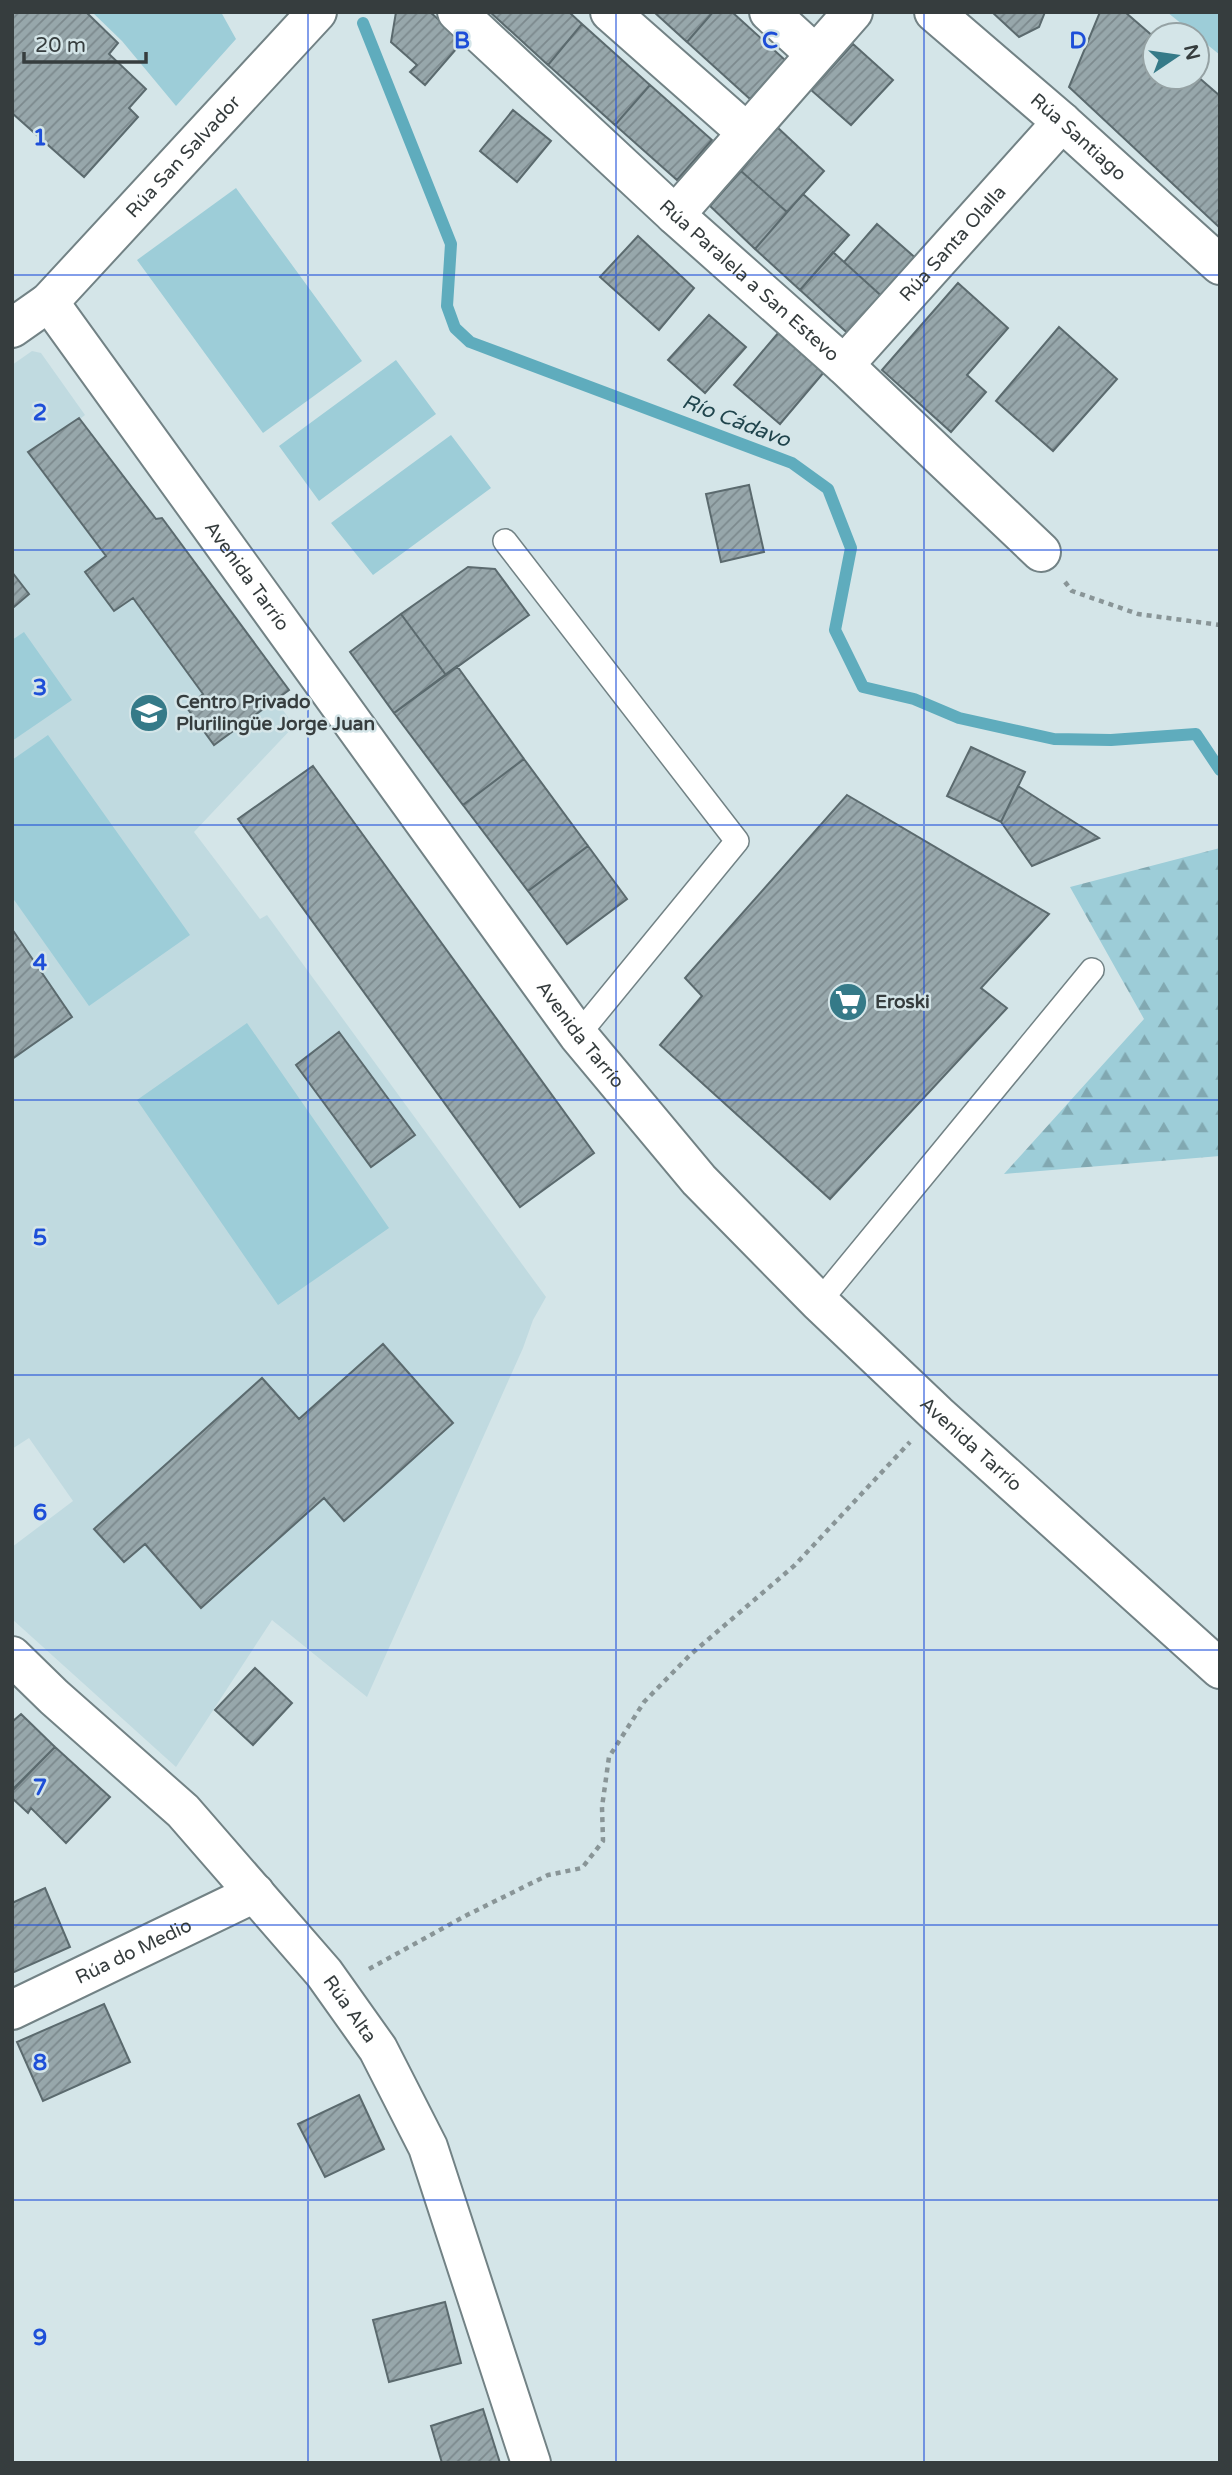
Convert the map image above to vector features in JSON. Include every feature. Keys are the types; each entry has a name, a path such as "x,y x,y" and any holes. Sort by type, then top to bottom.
{"street":[{"name":"Rúa San Salvador","path":"49,302 317,12"},
{"name":"Rúa Paralela a San Estevo","path":"457,12 675,215 844,365 1041,552"},
{"path":"610,12 746,132"},
{"path":"769,12 815,54"},
{"path":"675,215 853,12"},
{"name":"Rúa Santiago","path":"934,12 1062,122 1220,265"},
{"name":"Rúa Santa Olalla","path":"844,365 1062,122"},
{"path":"12,328 49,302"},
{"name":"Avenida Tarrío","path":"49,302 578,1035 699,1180 819,1302 937,1414 1220,1670"},
{"name":"Rúa Alta","path":"12,1656 54,1697 183,1811 335,1988 378,2049 428,2147 531,2463"},
{"name":"Rúa do Medio","path":"12,2010 256,1893"}],"lane":[{"path":"505,541 737,841 578,1035"},
{"path":"819,1302 1092,970"}],"path":[{"path":"1041,552 1072,591 1138,614 1220,625"},
{"path":"335,1988 548,1875 582,1868 603,1841 602,1807 609,1757 644,1702 690,1655 795,1565 937,1414"}],"shaded area":[{"path":"32,351 41,353 85,415 80,419 156,519 162,518 289,690 276,700 294,726 194,832 260,919 267,915 546,1297 533,1320 523,1348 367,1697 272,1620 176,1767 12,1619 12,1547 73,1501 29,1438 12,1449 12,608 29,594 12,571 12,365"}],"green space":[{"path":"92,12 221,12 236,39 176,106 122,41"},
{"path":"1167,12 1220,12 1220,55 1211,48 1211,21 1178,21"},
{"path":"236,188 362,361 263,433 137,260"},
{"path":"396,360 436,414 319,501 279,446"},
{"path":"451,435 491,488 373,575 331,523"},
{"path":"24,632 72,700 12,741 12,640"},
{"path":"48,735 190,935 89,1006 12,897 12,760"},
{"path":"1220,848 1220,1156 1004,1174 1144,1019 1070,887"},
{"path":"247,1023 389,1228 278,1305 137,1100"}],"building":[{"path":"12,12 86,12 118,43 109,54 146,89 129,108 138,117 84,177 12,113"},
{"path":"396,12 430,12 463,41 425,85 410,72 417,65 391,42"},
{"path":"490,12 569,12 582,24 548,65"},
{"path":"654,12 713,12 687,42"},
{"path":"713,12 732,12 785,60 750,99 687,42"},
{"path":"992,12 1045,12 1039,27 1019,37"},
{"path":"1100,12 1125,12 1141,26 1141,91 1211,91 1211,88 1220,96 1220,228 1069,87"},
{"path":"582,24 650,85 615,125 548,65"},
{"path":"853,44 893,80 851,125 811,90"},
{"path":"650,85 712,140 677,180 615,125"},
{"path":"513,110 551,141 517,182 480,151"},
{"path":"777,127 824,171 787,212 741,171"},
{"path":"741,171 787,212 755,249 710,206"},
{"path":"803,194 849,235 800,290 755,249"},
{"path":"877,224 919,261 887,301 844,262"},
{"path":"638,236 694,288 659,330 600,277"},
{"path":"833,252 887,301 853,338 800,290"},
{"path":"958,283 1008,328 967,375 986,392 951,432 882,370"},
{"path":"709,315 746,347 705,393 668,360"},
{"path":"1059,327 1117,379 1053,451 996,401"},
{"path":"779,332 824,372 780,424 734,385"},
{"path":"79,418 156,519 162,518 289,690 214,745 187,708 203,694 133,598 114,611 85,572 106,556 28,452"},
{"path":"749,485 764,552 721,562 706,494"},
{"path":"468,567 495,569 529,615 446,675 401,614"},
{"path":"12,572 29,594 14,607 12,605"},
{"path":"401,614 446,675 394,713 350,652"},
{"path":"457,666 524,759 463,805 394,713"},
{"path":"971,747 1025,772 1001,822 947,796"},
{"path":"524,759 588,846 528,891 463,805"},
{"path":"313,766 594,1153 520,1207 238,819"},
{"path":"1018,786 1099,838 1032,866 1001,822"},
{"name":"Eroski","path":"847,795 1049,914 981,988 1007,1008 830,1199 660,1045 702,996 685,978"},
{"path":"588,846 627,899 567,944 528,891"},
{"path":"12,929 72,1017 12,1059"},
{"path":"339,1032 415,1135 371,1167 296,1065"},
{"path":"383,1344 453,1423 344,1521 324,1498 201,1608 145,1544 124,1562 94,1529 262,1378 299,1419"},
{"path":"255,1668 292,1703 253,1745 215,1710"},
{"path":"21,1714 55,1747 13,1790 12,1722"},
{"path":"55,1747 110,1797 66,1843 31,1808 28,1813 12,1798 12,1790"},
{"path":"45,1888 70,1947 12,1973 12,1903"},
{"path":"104,2004 130,2062 43,2101 17,2042"},
{"path":"359,2095 384,2149 325,2177 298,2124"},
{"path":"445,2302 461,2363 389,2382 373,2320"},
{"path":"483,2409 500,2463 442,2463 431,2426"}],"waterway":[{"name":"Río Cádavo","path":"363,23 451,244 447,306 455,328 470,342 792,463 828,489 851,548 835,630 863,687 914,699 959,718 1054,739 1111,740 1196,734 1220,770"}],"place":[{"name":"Centro Privado Plurilingüe Jorge Juan","path":"149,713"},
{"name":"Eroski","path":"848,1002"}]}
